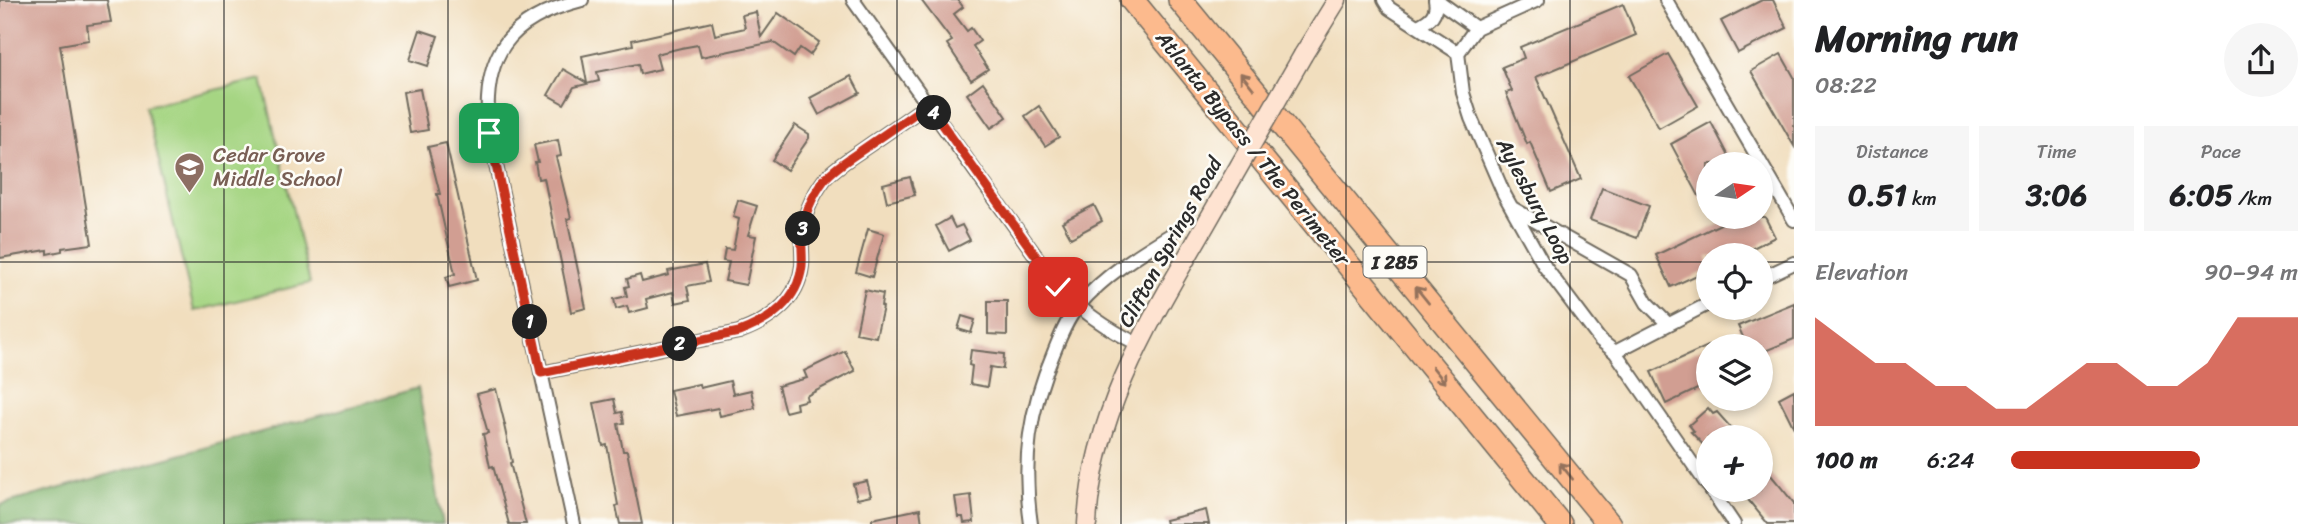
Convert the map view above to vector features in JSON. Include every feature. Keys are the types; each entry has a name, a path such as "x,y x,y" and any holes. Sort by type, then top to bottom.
{"highway":[{"name":"Atlanta Bypass / The Perimeter","path":"1132,0 1560,524"},
{"name":"Atlanta Bypass / The Perimeter","path":"1180,0 1609,524"}],"street":[{"path":"574,524 489,133 486,106 489,82 499,53 516,30 537,15 582,0"},
{"path":"852,0 1058,287 1077,307 1106,328 1138,344"},
{"name":"Clifton Springs Road","path":"1087,524 1089,492 1100,444 1115,396 1138,344 1337,0"},
{"path":"1384,0 1388,8 1458,53 1476,28 1538,0"},
{"path":"1418,26 1433,16 1436,0"},
{"path":"1436,0 1476,28"},
{"path":"1666,0 1794,220"},
{"name":"Aylesbury Loop","path":"1458,53 1463,93 1471,118 1512,208 1545,267 1600,340 1615,352 1696,469"},
{"path":"541,373 739,332 772,316 787,303 799,280 806,215 825,179 839,166 928,104"},
{"path":"1512,208 1630,275 1647,303 1668,324"},
{"path":"1031,524 1026,463 1032,419 1040,385 1059,340 1077,307 1107,278 1172,234"},
{"path":"1773,273 1794,263"},
{"path":"1615,352 1696,310"},
{"name":"Aylesbury Loop","path":"1719,502 1734,524"}],"green space":[{"path":"262,79 310,283 194,311 146,106"},
{"path":"418,388 443,524 0,524 0,505"}],"building":[{"path":"0,0 107,0 111,22 87,25 89,40 60,45 92,244 62,248 62,251 47,254 47,250 0,258"},
{"path":"921,0 958,0 963,7 954,14 967,31 971,28 980,41 973,46 988,69 971,80 947,44 952,41"},
{"path":"1762,0 1773,0 1787,28 1738,53 1721,21"},
{"path":"1623,4 1636,35 1536,77 1581,179 1551,192 1506,93 1512,91 1502,67 1524,58 1520,47"},
{"path":"756,12 761,37 778,13 819,42 810,55 800,48 794,57 773,42 701,57 698,45 681,48 656,54 660,69 640,74 638,64 597,72 599,81 574,87 564,104 548,95 563,69 587,83 582,56 633,45 632,40 712,22 715,35 745,28 742,15"},
{"path":"420,30 438,36 428,66 410,60"},
{"path":"1668,54 1698,106 1659,128 1629,76"},
{"path":"1781,54 1794,77 1794,146 1751,71"},
{"path":"851,76 860,93 819,115 810,98"},
{"path":"983,82 1007,117 991,128 967,94"},
{"path":"420,89 428,130 410,133 403,92"},
{"path":"1039,106 1059,137 1045,146 1025,116"},
{"path":"1711,122 1727,152 1696,152 1696,190 1671,144"},
{"path":"795,125 809,134 809,138 787,170 772,160"},
{"path":"558,140 561,156 556,157 571,218 567,219 586,308 571,312 544,178 538,179 535,162 538,162 534,145"},
{"path":"446,143 477,280 449,287 446,277 455,274 428,147"},
{"path":"910,177 915,195 887,202 883,184"},
{"path":"1602,188 1649,206 1637,238 1590,220"},
{"path":"738,200 757,206 748,235 756,236 746,285 725,281 729,262 723,261 725,249 733,250 739,219 733,217"},
{"path":"1094,205 1102,221 1071,238 1062,222"},
{"path":"950,218 955,228 962,225 970,240 949,251 936,226"},
{"path":"868,229 884,234 872,277 856,272"},
{"path":"1710,229 1771,229 1775,237 1763,243 1696,243 1696,276 1671,287 1656,255"},
{"path":"705,264 709,282 687,286 690,300 675,303 673,292 646,299 648,308 629,313 627,306 616,309 614,299 627,296 627,279 640,275 642,282 669,275 668,271"},
{"path":"865,290 883,294 876,337 856,333"},
{"path":"988,301 1007,301 1007,335 988,334"},
{"path":"1794,303 1794,339 1773,348 1773,334 1742,334 1738,326 1753,320 1773,320 1773,312"},
{"path":"962,316 975,320 971,333 958,329"},
{"path":"971,350 1004,354 1003,369 990,367 987,387 970,384"},
{"path":"845,351 855,371 806,396 807,400 796,403 797,409 785,412 778,386 807,378 804,371"},
{"path":"1696,351 1696,390 1666,404 1651,372"},
{"path":"730,381 733,394 751,390 755,408 720,416 718,408 676,416 670,390 699,384 700,388"},
{"path":"496,389 512,462 510,463 526,524 509,524 493,466 490,467 483,434 488,433 477,394"},
{"path":"1794,390 1794,428 1779,398"},
{"path":"614,399 617,413 622,412 624,423 618,424 623,451 627,451 642,524 620,524 607,445 603,446 594,403"},
{"path":"1705,411 1710,411 1713,414 1717,412 1728,425 1696,425 1696,437 1689,425"},
{"path":"1773,478 1794,503 1794,524 1768,524 1750,502 1773,502"},
{"path":"867,481 871,496 857,499 853,484"},
{"path":"971,495 974,522 964,523 963,517 958,517 955,497"},
{"path":"920,509 922,524 872,524 872,519"},
{"path":"1206,510 1209,524 1166,524 1165,520"}],"place":[{"name":"Cedar Grove Middle School","path":"190,194"}],"route":[{"path":"489,133 541,373 739,332 772,316 787,303 799,280 806,215 825,179 839,166 928,104 1058,287"}]}
